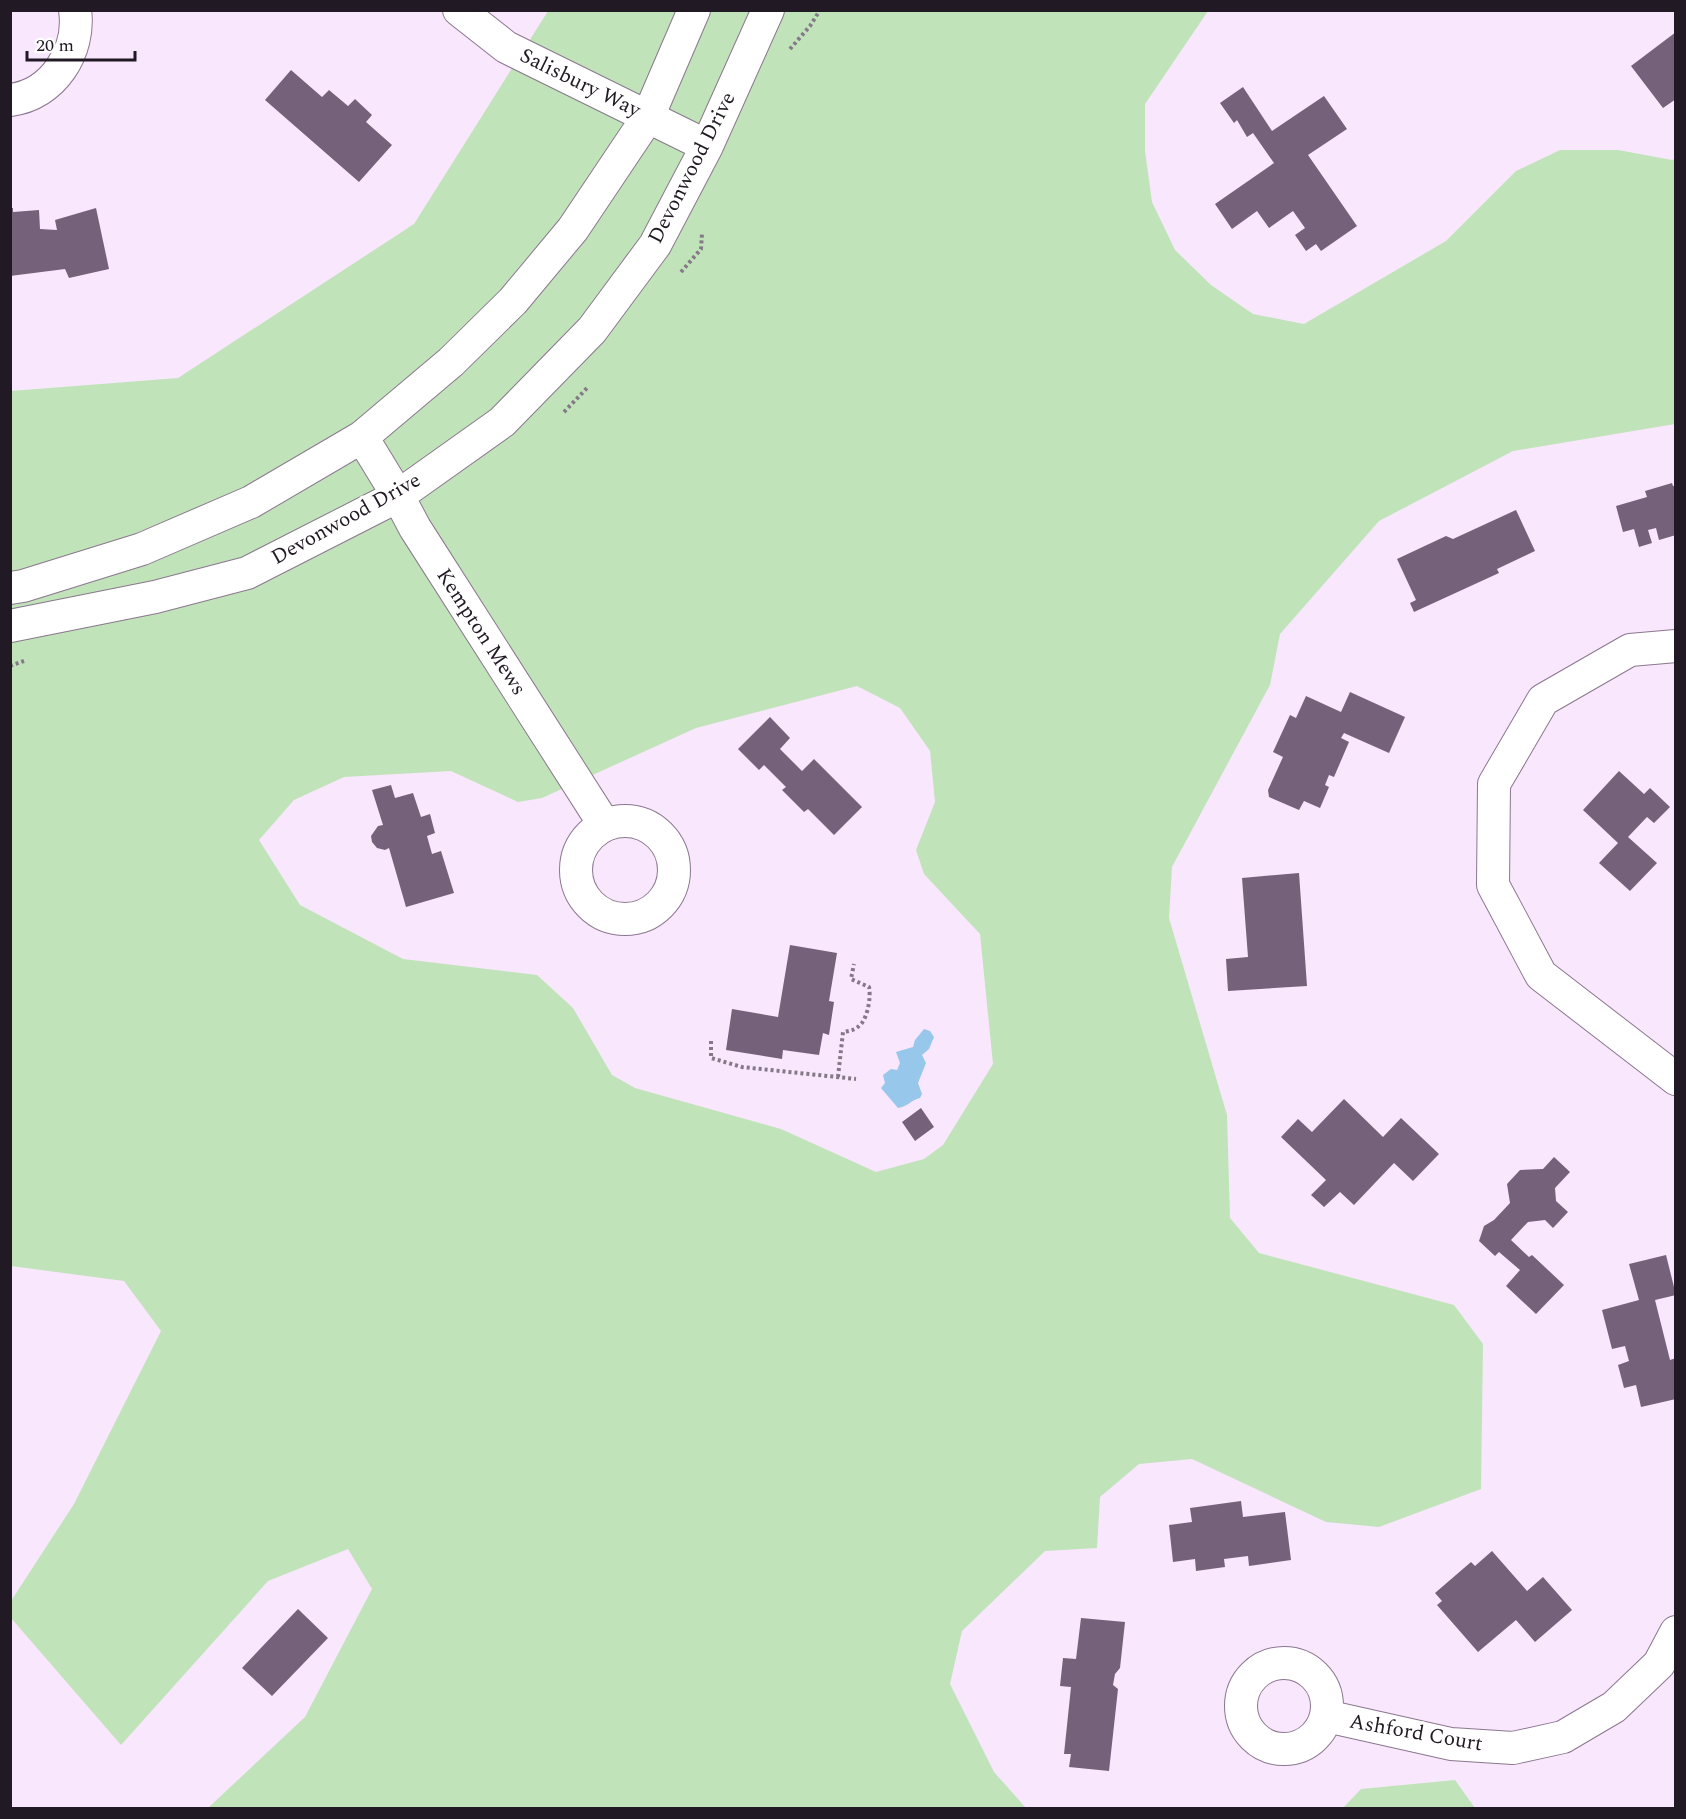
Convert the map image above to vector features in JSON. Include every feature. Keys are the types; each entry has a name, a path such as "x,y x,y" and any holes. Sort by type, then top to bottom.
{"street":[{"path":"10,100 20,99 37,91 58,74 72,50 77,23 75,10"},
{"name":"Salisbury Way","path":"459,10 506,47 707,146"},
{"path":"10,588 131,552 251,502 362,437 451,362 513,301 573,229 648,117 694,10"},
{"name":"Devonwood Drive","path":"10,627 155,597 247,573 398,496 502,422 592,330 655,245 707,146 768,10"},
{"name":"Kempton Mews","path":"362,437 415,528 604,824"},
{"path":"1676,646 1630,650 1544,700 1494,784 1493,874 1493,885 1541,975 1676,1079"},
{"name":"Ashford Court","path":"1326,1716 1451,1744 1513,1748 1563,1737 1614,1707 1659,1664 1676,1632"}],"path":[{"path":"838,1077 843,1032 854,1030 862,1023 871,995 868,987 851,979 854,964"},
{"path":"711,1041 711,1058 742,1067 856,1079"}],"green space":[{"path":"548,11 1208,11 1145,104 1145,151 1152,202 1175,250 1211,285 1253,314 1304,324 1446,241 1516,171 1560,150 1618,150 1675,159 1675,424 1513,451 1379,521 1280,634 1270,685 1172,867 1169,918 1227,1115 1230,1218 1259,1253 1454,1305 1483,1344 1481,1489 1379,1527 1326,1522 1192,1459 1139,1464 1100,1497 1097,1548 1045,1551 962,1631 950,1684 994,1772 1026,1808 208,1808 305,1717 372,1589 348,1549 268,1581 121,1745 11,1618 11,1601 74,1504 161,1331 124,1281 11,1266 11,391 178,378 414,224","holes":["857,686 900,708 930,751 935,802 916,850 924,874 980,934 993,1064 943,1145 924,1159 876,1172 781,1129 635,1088 612,1075 573,1008 537,975 403,959 300,905 259,840 294,800 344,777 451,771 518,802 542,798 696,728"]},
{"path":"1455,1780 1475,1808 1343,1808 1361,1789"}],"water":[{"path":"924,1029 930,1031 934,1037 929,1049 922,1055 926,1063 918,1083 922,1094 920,1098 898,1108 881,1088 885,1083 883,1075 891,1069 897,1070 900,1063 896,1052 913,1047 915,1040"}],"building":[{"path":"1676,32 1676,99 1663,108 1631,66"},
{"path":"291,70 322,97 329,90 348,106 355,99 372,115 366,122 392,145 359,182 265,100"},
{"path":"1243,87 1272,131 1324,96 1347,129 1308,155 1357,226 1321,251 1316,244 1306,251 1295,235 1305,228 1293,211 1269,228 1257,211 1232,229 1215,204 1274,163 1253,133 1247,137 1237,120 1234,123 1220,103"},
{"path":"10,208 13,208 13,212 39,210 40,229 57,230 55,220 96,208 109,269 69,278 65,269 10,276"},
{"path":"1672,483 1676,486 1676,535 1659,540 1656,528 1648,530 1652,543 1639,547 1634,529 1623,532 1616,506 1647,497 1645,491"},
{"path":"1516,510 1535,551 1497,569 1499,573 1414,612 1410,603 1416,600 1397,559 1446,536 1453,539"},
{"path":"1350,692 1405,717 1389,753 1344,733 1341,738 1349,742 1334,777 1329,775 1325,785 1329,787 1320,808 1304,801 1299,810 1269,797 1268,790 1283,757 1273,752 1290,715 1296,718 1306,696 1341,712"},
{"path":"770,717 790,738 780,749 802,771 814,759 862,807 834,835 808,809 804,812 782,790 786,787 764,765 759,770 738,749"},
{"path":"1619,771 1644,794 1650,788 1670,807 1654,823 1647,817 1628,837 1657,863 1630,891 1599,863 1618,843 1583,810"},
{"path":"391,785 395,798 413,793 421,817 430,814 435,833 427,836 432,854 441,851 454,893 406,907 389,848 385,850 377,848 371,836 378,826 383,825 372,790"},
{"path":"1299,873 1307,986 1228,991 1226,959 1248,957 1242,878"},
{"path":"790,945 837,953 829,1001 834,1002 829,1035 823,1033 819,1055 783,1050 782,1059 726,1050 732,1009 778,1017"},
{"path":"1344,1099 1383,1137 1401,1118 1439,1154 1413,1181 1394,1163 1354,1205 1340,1192 1324,1207 1311,1195 1326,1180 1281,1137 1298,1119 1312,1132"},
{"path":"921,1108 934,1127 915,1141 902,1122"},
{"path":"1554,1157 1570,1172 1555,1188 1556,1201 1568,1212 1553,1228 1545,1220 1528,1222 1511,1240 1529,1257 1532,1255 1564,1285 1536,1314 1506,1286 1520,1270 1499,1252 1495,1256 1479,1241 1484,1226 1494,1220 1510,1203 1507,1184 1520,1170 1543,1169"},
{"path":"1666,1255 1676,1295 1655,1300 1670,1360 1676,1358 1676,1399 1641,1407 1636,1385 1624,1388 1618,1365 1629,1361 1625,1346 1612,1349 1602,1310 1639,1300 1629,1264"},
{"path":"1241,1501 1243,1517 1285,1512 1291,1560 1249,1566 1248,1556 1224,1559 1225,1567 1196,1571 1195,1559 1173,1562 1169,1525 1192,1522 1190,1508"},
{"path":"1492,1551 1527,1591 1543,1577 1572,1610 1535,1642 1516,1620 1478,1652 1437,1605 1442,1601 1435,1593 1471,1562 1475,1566"},
{"path":"298,1609 328,1638 272,1696 242,1668"},
{"path":"1081,1618 1125,1622 1120,1668 1115,1674 1113,1685 1118,1689 1109,1771 1069,1767 1071,1754 1064,1754 1071,1687 1060,1686 1063,1658 1076,1659"}]}
